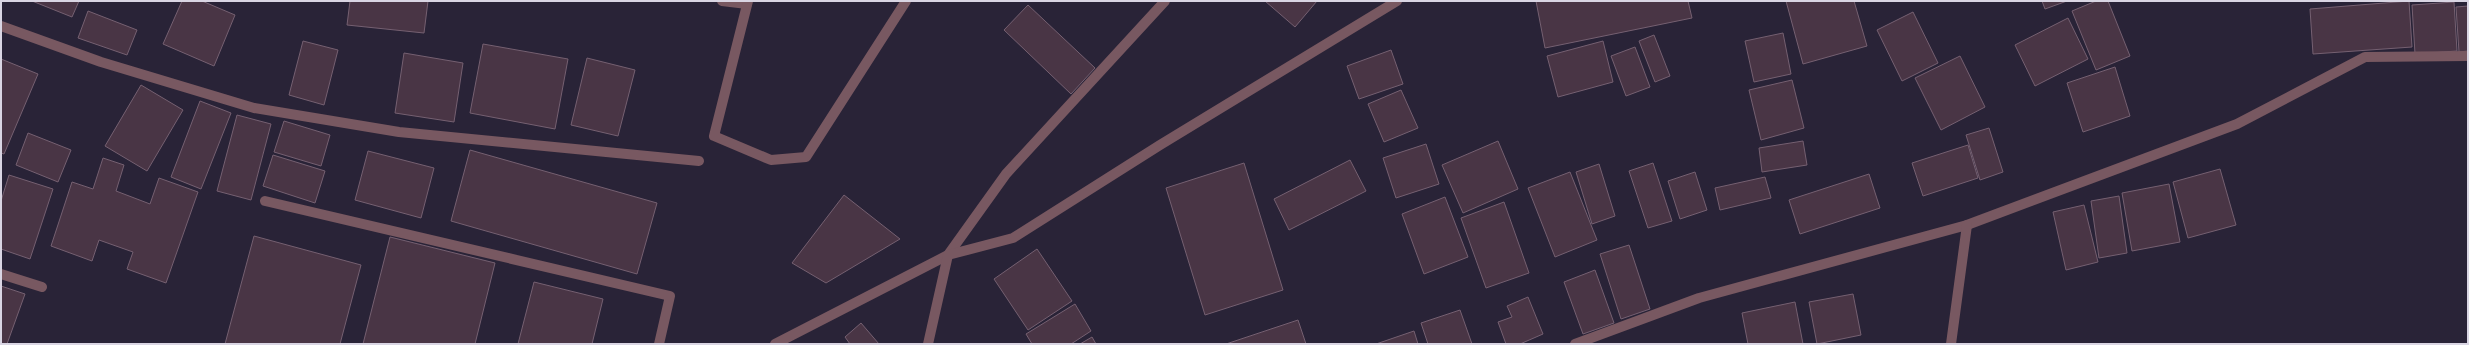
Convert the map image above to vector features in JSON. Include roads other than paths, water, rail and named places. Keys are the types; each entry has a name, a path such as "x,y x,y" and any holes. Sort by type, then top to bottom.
{"street":[{"path":"722,1 747,3 714,136 771,160 806,157 906,1"},
{"path":"928,344 948,255 1006,174 1165,1"},
{"path":"775,344 948,255 1012,238 1160,145 1397,1"},
{"path":"1,26 101,62 254,108 399,132 699,161"},
{"path":"1575,344 1698,298 1967,225 2237,124 2365,57 2468,56"},
{"path":"265,201 670,296 659,344"},
{"path":"1951,344 1967,225"},
{"path":"1,274 42,287"}]}
